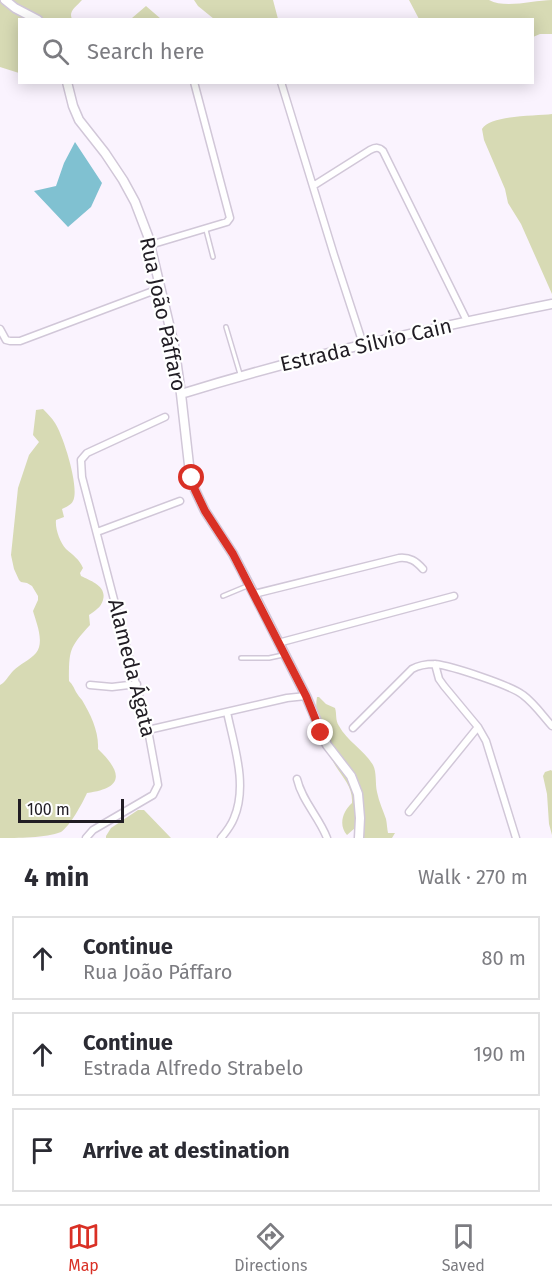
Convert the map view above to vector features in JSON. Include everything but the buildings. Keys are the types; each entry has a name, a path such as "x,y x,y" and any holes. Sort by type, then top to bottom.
{"street":[{"path":"5,0 34,18"},
{"name":"Rua João Páffaro","path":"68,84 79,120 105,153 135,202 150,245 174,345 189,465 195,490 254,594 306,696 327,745 351,776 358,794 359,838"},
{"path":"150,245 229,220 230,214 195,84"},
{"path":"282,84 363,344"},
{"path":"313,186 375,147 381,148 467,321"},
{"path":"0,329 6,340 20,340 161,288"},
{"name":"Estrada Silvio Cain","path":"181,394 363,344 552,303"},
{"name":"Alameda Ágata","path":"86,838 93,830 153,795 156,791 157,779 137,684 80,464 87,453 165,417"},
{"path":"97,532 180,501"},
{"path":"254,594 399,558 414,560 423,569"},
{"path":"278,643 454,596"},
{"path":"353,728 412,669 435,664 497,683 518,692 531,702 552,726"},
{"path":"435,664 444,687 478,727 486,741 516,838"},
{"path":"90,685 112,687 137,684"},
{"path":"148,730 287,698 306,696"},
{"path":"221,838 237,812 240,784 227,712"},
{"path":"409,812 478,727"},
{"path":"297,779 307,804 327,838"}],"lane":[{"path":"205,228 213,257"},
{"path":"226,327 240,376"},
{"path":"223,596 249,585"},
{"path":"241,658 269,658 285,654"}],"green space":[{"path":"0,0 82,0 72,11 72,18 18,18 18,73 0,67"},
{"path":"194,0 273,0 278,18 213,18"},
{"path":"409,0 489,0 511,4 552,0 552,34 534,37 534,18 418,18"},
{"path":"146,6 160,18 132,18"},
{"path":"552,114 552,294 521,224 508,203 505,189 484,140 482,129 487,124 503,119"},
{"path":"43,409 54,421 62,438 70,462 74,485 73,501 62,509 64,517 56,520 58,535 66,549 76,557 83,568 81,576 97,585 104,595 100,606 89,615 90,625 74,645 69,662 69,681 88,712 96,730 98,749 112,765 116,778 114,783 108,787 87,793 72,820 61,832 40,837 0,838 0,685 36,653 40,643 33,611 38,596 32,586 19,580 11,555 18,488 29,455 39,442 33,435 36,410"},
{"path":"317,697 335,708 337,722 342,731 373,765 377,792 388,833 395,833 392,838 358,838 358,829 355,828 347,835 344,831 342,823 346,810 352,803 351,792 324,741 318,723"},
{"path":"551,770 552,835 543,776 545,772"},
{"path":"138,810 144,810 171,838 106,838 111,828"}],"water":[{"path":"75,142 102,183 91,207 68,227 34,191 56,186"}],"route":[{"path":"192,478 205,511 233,554 306,696 321,733"}]}
